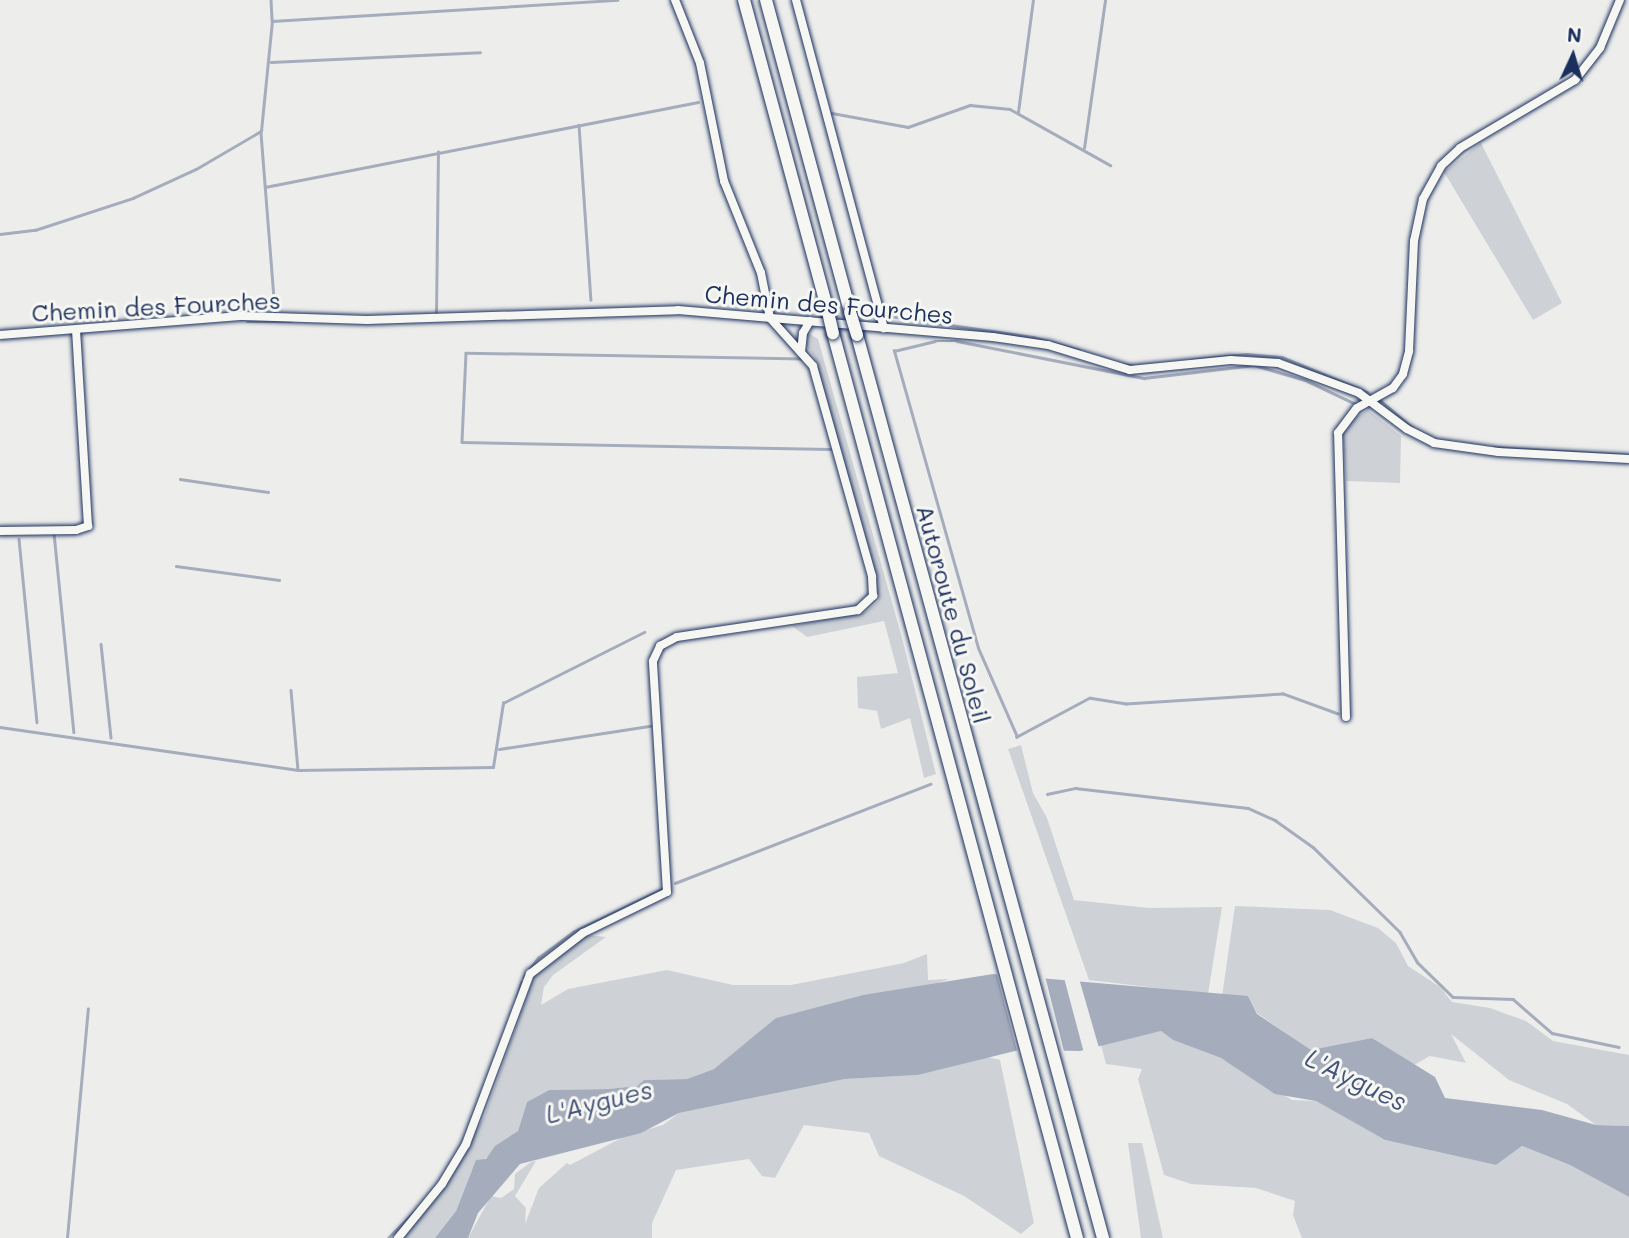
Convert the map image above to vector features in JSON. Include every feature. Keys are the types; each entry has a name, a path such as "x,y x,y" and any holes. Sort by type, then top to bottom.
{"highway":[{"name":"Autoroute du Soleil","path":"744,0 1077,1238"},
{"name":"Autoroute du Soleil","path":"766,0 1052,1061 1103,1238"}],"street":[{"path":"398,1238 442,1184 466,1144 489,1094 530,974 583,933 667,892 653,661 660,646 677,638 858,610 873,596 872,576 813,366 770,318 761,273 724,181 700,63 675,0"},
{"path":"796,0 884,328"},
{"path":"1346,717 1338,433 1356,408 1393,388 1407,361 1414,241 1430,181 1460,148 1574,80 1600,48 1620,0"},
{"name":"Chemin des Fourches","path":"0,335 243,316 515,317 622,309 810,321 1048,345 1130,370 1257,360 1296,368 1372,400 1414,433 1453,447 1629,459"},
{"path":"801,352 803,333 810,321"},
{"path":"0,531 76,530 88,526 76,330"}],"shaded area":[{"path":"1481,143 1562,303 1533,320 1444,172"},
{"path":"808,333 818,339 902,638 936,774 924,778 910,718 881,729 877,711 858,708 857,677 898,673 884,621 807,637 792,626 865,612 879,601 815,358 804,342"},
{"path":"1368,410 1401,436 1400,483 1346,481 1343,433 1353,419"},
{"path":"1021,745 1033,793 1047,818 1074,900 1149,908 1222,907 1208,994 1089,980 1008,749"},
{"path":"1235,906 1330,910 1378,928 1396,943 1408,966 1440,987 1452,1002 1490,1008 1526,1021 1553,1041 1629,1055 1629,1126 1596,1125 1567,1104 1509,1080 1451,1034 1466,1063 1430,1056 1414,1065 1372,1038 1311,1051 1257,1013 1248,996 1222,996"},
{"path":"587,935 606,937 553,975 544,987 541,1005 568,989 667,970 733,985 791,985 904,963 927,954 928,980 950,979 920,989 863,995 777,1018 714,1069 687,1079 644,1080 637,1086 608,1089 549,1090 527,1102 518,1131 472,1170 456,1211 435,1238 404,1238 445,1185 484,1117 534,977"},
{"path":"1161,1031 1173,1040 1221,1058 1292,1100 1316,1101 1385,1140 1496,1165 1522,1146 1570,1165 1629,1197 1629,1238 1302,1238 1293,1215 1295,1201 1256,1188 1191,1184 1164,1175 1138,1079 1142,1069 1106,1064 1101,1045"},
{"path":"988,1057 1000,1060 1034,1223 1021,1234 964,1196 879,1156 869,1133 804,1125 775,1178 762,1176 749,1159 676,1170 652,1223 652,1238 468,1238 491,1196 501,1198 514,1189 515,1174 531,1162 536,1161 515,1196 526,1208 525,1224 539,1188 567,1163 570,1165 625,1136 663,1125 679,1113 845,1079 918,1075"},
{"path":"1128,1143 1142,1143 1163,1238 1141,1238"}],"water":[{"name":"L'Aygues","path":"993,974 1248,996 1257,1014 1311,1050 1372,1038 1435,1077 1445,1098 1542,1110 1596,1125 1629,1126 1629,1197 1570,1165 1522,1146 1496,1165 1385,1140 1316,1101 1275,1094 1221,1058 1173,1040 1161,1031 1080,1051 1019,1050 918,1075 845,1079 679,1113 641,1133 520,1164 478,1213 468,1238 435,1238 456,1211 476,1160 486,1159 495,1146 518,1131 527,1102 549,1090 608,1089 637,1086 644,1080 687,1079 714,1069 776,1018 863,995"}],"pier":[{"path":"996,971 1044,972 1065,1055 1018,1054"},
{"path":"1063,974 1078,975 1099,1048 1084,1053"}],"waterway":[{"path":"271,0 272,21"},
{"path":"0,234 35,230 133,198 196,169 261,131 272,21 617,0"},
{"path":"1018,112 1033,0"},
{"path":"1084,148 1105,0"},
{"path":"271,62 480,52"},
{"path":"265,187 698,102"},
{"path":"832,113 908,127 970,105 1010,109 1110,165"},
{"path":"579,125 591,300"},
{"path":"261,133 275,311"},
{"path":"436,314 438,152"},
{"path":"890,316 1033,337 1079,350"},
{"path":"247,322 292,322"},
{"path":"1338,714 1283,694 1126,704 1090,698 1017,737 978,648 894,351 935,341 957,341 1144,378 1254,365 1305,380 1356,404"},
{"path":"802,359 466,353 462,442 830,449"},
{"path":"1191,360 1246,354 1282,357 1367,392"},
{"path":"1122,364 1136,366"},
{"path":"1381,401 1413,428"},
{"path":"1494,447 1629,455"},
{"path":"180,479 268,492"},
{"path":"54,533 74,732"},
{"path":"19,539 37,722"},
{"path":"176,566 279,580"},
{"path":"0,727 298,770 493,767 503,703 644,632"},
{"path":"101,644 111,737"},
{"path":"291,690 298,770"},
{"path":"499,749 650,726"},
{"path":"675,883 930,784"},
{"path":"1047,794 1075,788 1248,808 1275,820 1313,847 1400,932 1417,962 1453,997 1513,999 1552,1033 1619,1047"},
{"path":"524,977 538,958 573,932 664,888"},
{"path":"517,997 521,983"},
{"path":"67,1238 88,1009"},
{"path":"388,1238 416,1210"}]}
